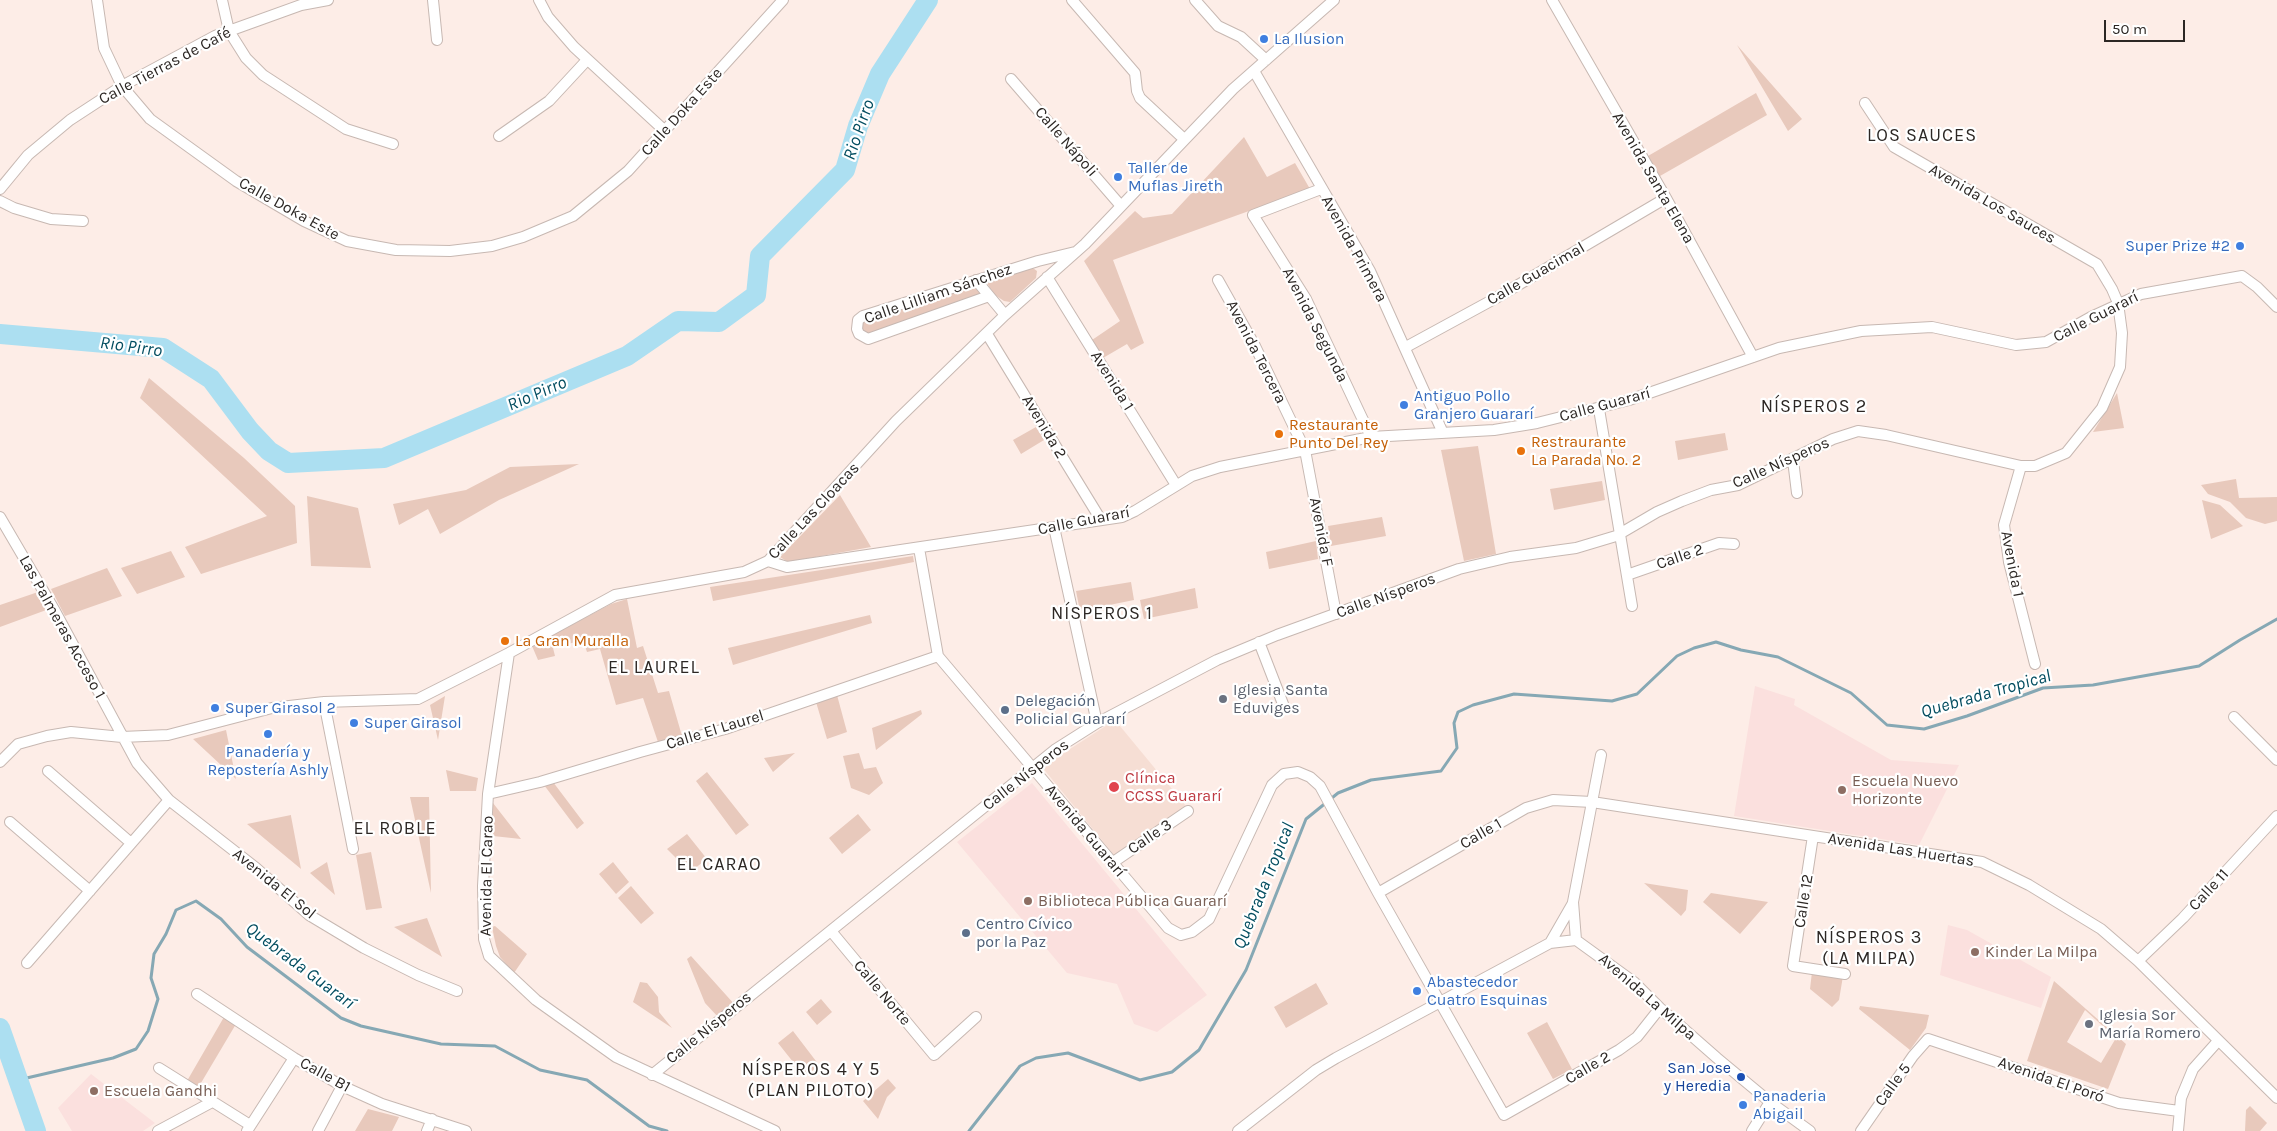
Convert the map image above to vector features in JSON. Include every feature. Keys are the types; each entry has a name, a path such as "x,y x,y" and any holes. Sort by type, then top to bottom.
{"street":[{"name":"Calle Doka Este","path":"97,0 104,48 122,86 150,119 236,181 304,221 346,241 396,250 450,251 492,246 523,237 573,216 628,171 782,0"},
{"path":"222,0 229,31 246,58 263,75 346,129 393,144"},
{"name":"Calle Tierras de Café","path":"0,189 28,155 70,120 122,86 215,36 301,5 328,0"},
{"path":"434,0 436,40"},
{"path":"539,0 548,17 574,47 665,131"},
{"path":"1072,0 1135,73 1137,91 1140,98 1184,139"},
{"path":"1195,0 1218,26 1242,37 1266,60"},
{"name":"Calle Las Cloacas","path":"0,762 18,744 71,732 122,737 168,735 272,708 324,702 418,699 509,654 615,595 744,572 768,561 896,421 1005,315 1078,251 1184,139 1254,71 1334,0"},
{"name":"Avenida Santa Elena","path":"1552,0 1666,198 1753,358"},
{"path":"499,136 549,101 587,60"},
{"name":"Avenida Primera","path":"1254,71 1320,189 1370,271 1406,347 1443,433"},
{"name":"Calle Nápoli","path":"1012,79 1121,206"},
{"name":"Avenida Los Sauces","path":"1866,103 1894,147 2097,264 2118,303"},
{"name":"Avenida Segunda","path":"1320,189 1253,215 1306,299 1371,437"},
{"name":"Calle Guacimal","path":"1406,347 1496,298 1666,198"},
{"path":"0,201 14,208 51,219 83,221"},
{"name":"Calle Lilliam Sánchez","path":"988,296 868,339 859,334 857,329 858,320 863,316 976,280 1078,251"},
{"name":"Calle Guararí","path":"768,561 787,567 1122,517 1192,476 1220,467 1371,437 1503,429 1537,424 1599,409 1779,348 1860,331 1913,327 1952,330 2016,344 2046,342 2118,303 2141,294 2242,276 2258,287 2277,307"},
{"name":"Avenida 1","path":"1047,277 1176,485"},
{"path":"976,280 1005,315"},
{"name":"Avenida Tercera","path":"1218,280 1255,346 1305,450"},
{"name":"Calle Nísperos","path":"652,1075 1056,749 1097,723 1217,660 1259,642 1459,570 1510,557 1576,548 1621,534 1657,512 1682,501 1710,490 1738,485 1793,460 1826,442 1858,432 1886,434 2021,466 2035,466 2066,453 2102,408 2120,367 2122,333 2118,303"},
{"name":"Avenida 2","path":"987,334 1101,520"},
{"path":"1599,409 1632,606"},
{"name":"Avenida F","path":"1305,450 1336,614"},
{"path":"1793,460 1797,492"},
{"name":"Avenida 1","path":"2021,466 2004,525 2009,562 2035,664"},
{"name":"Las Palmeras Acceso 1","path":"0,517 55,611 122,737"},
{"path":"1054,527 1097,723"},
{"name":"Calle 2","path":"1628,575 1719,543 1734,544"},
{"path":"919,548 938,656"},
{"path":"1259,642 1283,704"},
{"name":"Avenida El Carao","path":"509,654 488,794 483,886 484,939 488,956 536,1000 616,1058 722,1105 775,1131"},
{"name":"Avenida Guararí","path":"938,656 1168,928 1181,935 1192,932 1209,919 1272,785 1284,774 1298,772 1310,777 1320,786 1440,1004 1504,1115"},
{"name":"Calle El Laurel","path":"488,794 540,782 725,729 938,656"},
{"path":"324,702 353,849"},
{"path":"2234,717 2277,760"},
{"name":"Avenida El Sol","path":"122,737 137,763 169,800 256,868 309,915 364,948 418,975 456,991"},
{"path":"1238,1131 1316,1070 1550,943 1576,940 1573,902 1601,755"},
{"path":"48,771 131,842"},
{"path":"27,963 169,800"},
{"name":"Calle 1","path":"1378,893 1526,808 1553,800 1592,802"},
{"name":"Avenida Las Huertas","path":"1592,802 1982,862 2029,885 2101,929 2138,962 2277,1098"},
{"name":"Calle 3","path":"1112,863 1188,811"},
{"name":"Calle 11","path":"2138,962 2182,918 2277,816"},
{"path":"10,822 90,891"},
{"name":"Calle 12","path":"1813,836 1793,966 1846,974"},
{"path":"1550,943 1573,902"},
{"name":"Calle Norte","path":"831,931 934,1055 976,1017"},
{"name":"Avenida La Milpa","path":"1576,940 1634,982 1660,1008 1770,1102 1810,1131"},
{"name":"Calle B1","path":"197,994 294,1058 342,1086 382,1104 466,1131"},
{"name":"Calle 2","path":"1504,1115 1619,1050 1637,1037 1660,1008"},
{"name":"Avenida El Poró","path":"1926,1040 1939,1041 2119,1103 2179,1111"},
{"name":"Calle 5","path":"1860,1131 1926,1040"},
{"path":"2178,1131 2181,1098 2193,1069 2218,1041"},
{"path":"159,1068 249,1128 294,1058"},
{"path":"318,1131 342,1086"},
{"path":"158,1131 212,1102"},
{"path":"1752,1131 1770,1102"},
{"path":"427,1131 432,1120"}],"shaded area":[{"path":"1737,45 1802,119 1788,131"},
{"path":"1756,93 1767,115 1660,176 1648,156"},
{"path":"1244,137 1267,177 1295,163 1310,189 1113,260 1144,343 1131,350 1127,344 1103,358 1092,340 1120,321 1084,261 1135,211 1143,218 1172,214"},
{"path":"1030,266 1037,271 1036,278 1010,302 1004,301 995,295 986,282"},
{"path":"976,285 981,296 869,335 861,331 861,324 865,321"},
{"path":"149,378 244,458 295,506 297,543 201,574 185,547 267,516 140,398"},
{"path":"2117,393 2124,428 2093,432"},
{"path":"1036,427 1044,440 1021,454 1013,440"},
{"path":"1725,433 1728,450 1678,460 1675,441"},
{"path":"1478,446 1496,554 1464,561 1441,450"},
{"path":"579,464 499,500 440,534 428,509 399,525 393,504 466,490 510,467"},
{"path":"2236,479 2239,498 2277,497 2277,521 2265,524 2246,518 2230,502 2208,494 2201,485"},
{"path":"1602,481 1605,500 1554,510 1550,489"},
{"path":"840,495 871,547 788,562 780,557"},
{"path":"307,496 358,508 371,568 311,566"},
{"path":"2202,500 2220,505 2243,526 2211,539"},
{"path":"1382,517 1386,536 1331,546 1328,526"},
{"path":"1316,541 1318,559 1269,569 1266,552"},
{"path":"171,551 185,577 137,594 121,568"},
{"path":"913,556 914,562 713,601 710,587"},
{"path":"107,568 122,596 65,616 51,589"},
{"path":"1131,582 1134,600 1080,611 1076,591"},
{"path":"1195,588 1198,608 1144,619 1140,600"},
{"path":"38,592 49,609 0,627 0,605"},
{"path":"627,599 637,648 643,646 658,693 669,691 682,736 658,742 643,698 616,705 600,649 587,652 583,640 553,648 555,656 538,660 532,646 611,604"},
{"path":"870,615 872,623 733,665 728,648"},
{"name":"Escuela Nuevo Horizonte","path":"1755,686 1795,699 1794,705 1891,760 1959,765 1919,845 1734,816"},
{"path":"837,695 847,732 827,739 816,702"},
{"path":"445,696 438,740 430,705"},
{"path":"921,710 922,714 876,750 872,728"},
{"name":"Clínica CCSS Guararí","path":"1115,720 1186,806 1114,855 1042,767"},
{"path":"226,730 236,779 193,739"},
{"path":"795,753 773,772 764,758"},
{"path":"859,753 864,769 876,767 883,783 869,795 851,788 843,756"},
{"path":"446,770 478,778 476,791 450,791"},
{"path":"707,772 749,825 736,835 696,781"},
{"path":"553,782 584,823 577,829 544,785"},
{"path":"1032,783 1207,995 1157,1032 1134,1024 1117,984 1067,973 957,842"},
{"path":"410,797 429,797 431,893"},
{"path":"493,803 521,839 493,836"},
{"path":"858,814 871,830 842,854 829,838"},
{"path":"291,816 301,869 247,824"},
{"path":"687,834 707,859 690,872 667,849"},
{"path":"371,852 382,908 366,910 356,855"},
{"path":"327,862 335,895 310,873"},
{"path":"613,862 629,882 616,894 599,874"},
{"path":"1644,883 1688,890 1686,910 1681,916"},
{"path":"631,886 654,913 641,924 618,898"},
{"path":"1711,893 1768,902 1740,934 1703,902"},
{"path":"427,918 442,957 394,927"},
{"name":"Kinder La Milpa","path":"1948,925 1967,930 2051,977 2041,1008 1940,975"},
{"path":"495,926 527,954 514,973 500,957 492,927"},
{"path":"691,956 735,1005 719,1018 705,1003 687,959"},
{"path":"1812,972 1843,976 1839,1000 1832,1007 1810,989"},
{"path":"2054,981 2126,1044 2108,1089 2027,1061","holes":["2085,1010 2116,1038 2101,1063 2067,1042"]},
{"path":"640,982 647,983 658,997 659,1012 672,1028 633,1002"},
{"path":"1316,983 1328,1004 1286,1028 1274,1007"},
{"path":"821,999 832,1012 817,1025 806,1012"},
{"path":"1860,1006 1929,1015 1926,1028 1910,1050 1859,1009"},
{"path":"224,1017 236,1024 198,1088 187,1081"},
{"path":"1547,1022 1572,1069 1553,1079 1527,1033"},
{"path":"793,1031 819,1065 805,1077 778,1043"},
{"name":"Escuela Gandhi","path":"91,1074 155,1123 143,1131 72,1131 58,1108"},
{"path":"888,1079 896,1088 887,1097 878,1119 863,1101"},
{"path":"2250,1106 2267,1123 2260,1131 2245,1131 2246,1110"},
{"path":"368,1109 399,1117 392,1131 355,1131"}],"waterway":[{"name":"Rio Pirro","path":"0,334 163,348 211,379 250,431 269,451 288,463 384,458 627,356 678,321 719,322 756,295 760,256 845,170 858,126 880,74 928,0"},
{"name":"Quebrada Tropical","path":"969,1131 1020,1066 1036,1058 1068,1053 1140,1080 1172,1072 1199,1050 1246,970 1306,819 1338,793 1371,780 1441,771 1457,748 1454,723 1458,712 1473,705 1514,694 1612,701 1637,694 1677,656 1694,648 1716,642 1741,650 1778,657 1851,693 1887,725 1924,729 1967,716 2043,688 2093,685 2199,666 2277,619"},
{"name":"Quebrada Guararí","path":"18,1080 113,1058 136,1049 148,1031 158,999 151,978 154,954 166,934 176,910 196,901 221,919 247,947 341,1018 361,1026 441,1044 495,1046 540,1070 587,1080 649,1126 667,1131"},
{"name":"Quebrada Guararí","path":"0,1028 36,1131"}],"place":[{"name":"La Ilusion","path":"1264,39"},
{"name":"Taller de Muflas Jireth","path":"1118,177"},
{"name":"Super Prize #2","path":"2240,246"},
{"name":"Antiguo Pollo Granjero Guararí","path":"1404,405"},
{"name":"Restaurante Punto Del Rey","path":"1279,434"},
{"name":"Restraurante La Parada No. 2","path":"1521,451"},
{"name":"La Gran Muralla","path":"505,641"},
{"name":"Iglesia Santa Eduviges","path":"1223,699"},
{"name":"Super Girasol 2","path":"215,708"},
{"name":"Delegación Policial Guararí","path":"1005,710"},
{"name":"Super Girasol","path":"354,723"},
{"name":"Panadería y Repostería Ashly","path":"268,734"},
{"name":"Clínica CCSS Guararí","path":"1114,787"},
{"name":"Escuela Nuevo Horizonte","path":"1842,790"},
{"name":"Biblioteca Pública Guararí","path":"1028,901"},
{"name":"Centro Cívico por la Paz","path":"966,933"},
{"name":"Kinder La Milpa","path":"1975,952"},
{"name":"Abastecedor Cuatro Esquinas","path":"1417,991"},
{"name":"Iglesia Sor María Romero","path":"2089,1024"},
{"name":"San Jose y Heredia","path":"1741,1077"},
{"name":"Escuela Gandhi","path":"94,1091"},
{"name":"Panaderia Abigail","path":"1743,1105"}],"district":[{"name":"LOS SAUCES","path":"1922,136"},
{"name":"NÍSPEROS 2","path":"1814,407"},
{"name":"NÍSPEROS 1","path":"1102,614"},
{"name":"EL LAUREL","path":"654,668"},
{"name":"EL ROBLE","path":"395,829"},
{"name":"EL CARAO","path":"719,865"},
{"name":"NÍSPEROS 3 (LA MILPA)","path":"1869,948"},
{"name":"NÍSPEROS 4 Y 5 (PLAN PILOTO)","path":"811,1080"}]}
